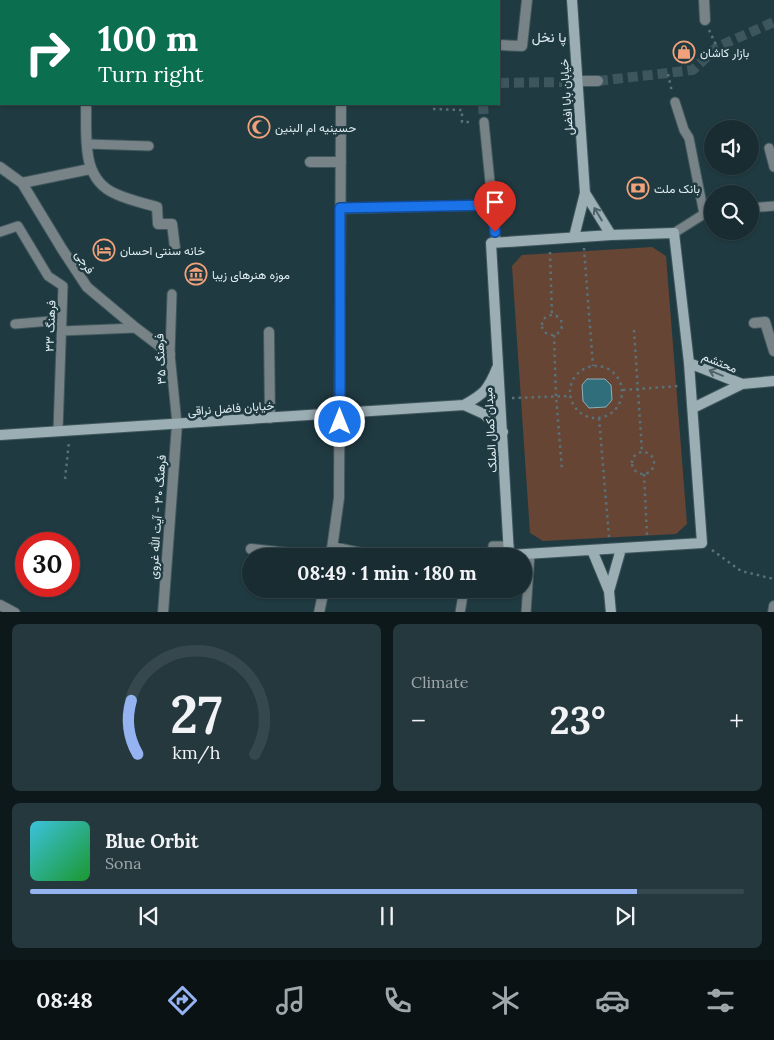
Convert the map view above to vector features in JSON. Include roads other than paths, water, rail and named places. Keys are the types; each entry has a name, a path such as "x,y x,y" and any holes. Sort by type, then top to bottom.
{"main road":[{"name":"خیابان بابا افضل","path":"572,0 585,192 578,237"},
{"name":"خیابان بابا افضل","path":"585,192 611,235"},
{"path":"496,242 611,235 674,234 690,363 702,543 532,554"},
{"name":"میدان کمال الملک","path":"496,242 491,243 509,546"},
{"name":"محتشم","path":"690,363 742,384"},
{"path":"464,405 490,387 499,365"},
{"name":"محتشم","path":"693,408 742,384 774,381"},
{"path":"464,405 484,414 503,432"},
{"name":"خیابان فاضل نراقی","path":"0,435 464,405"},
{"path":"609,591 621,548"},
{"path":"592,550 609,591 611,612"}],"street":[{"path":"500,45 522,46 527,0"},
{"path":"704,0 705,20"},
{"path":"578,82 598,81"},
{"path":"86,105 90,169 100,183 115,194 157,207 158,224 172,224 175,248"},
{"path":"331,548 339,498 341,105"},
{"path":"310,162 341,162"},
{"name":"فرجی","path":"0,167 22,182 86,287 170,354"},
{"path":"22,182 90,169"},
{"path":"754,322 765,322 774,352"},
{"path":"269,332 270,418"},
{"name":"فرهنگ ۳۰ - آیت الله غروی","path":"162,612 178,424"},
{"path":"319,612 322,598"},
{"path":"0,605 15,612"},
{"path":"772,612 774,606"}],"lane":[{"path":"675,102 684,130 689,138 704,196"},
{"path":"484,122 496,242"},
{"path":"87,144 149,146"},
{"path":"769,148 774,167"},
{"path":"340,208 492,205"},
{"path":"759,207 774,206"},
{"path":"674,234 704,215"},
{"name":"فرهنگ ۳۳","path":"0,232 18,226 48,276 63,286 58,431"},
{"name":"فرهنگ ۳۵","path":"172,294 170,354 178,424"},
{"path":"15,324 62,320"},
{"path":"62,331 136,328"},
{"path":"493,548 493,546 509,546"},
{"path":"460,612 462,598"},
{"path":"526,612 527,598"}],"tunnel":[{"path":"598,81 693,70 717,47 774,22"},
{"path":"500,83 562,82"},
{"path":"483,105 484,122"}],"place":[{"name":"بازار کاشان","path":"684,52"},
{"name":"حسینیه ام البنین","path":"259,127"},
{"name":"بانک ملت","path":"638,188"},
{"name":"خانه سنتی احسان","path":"104,250"},
{"name":"موزه هنرهای زیبا","path":"196,274"}],"district":[{"name":"پا نخل","path":"549,37"}]}
